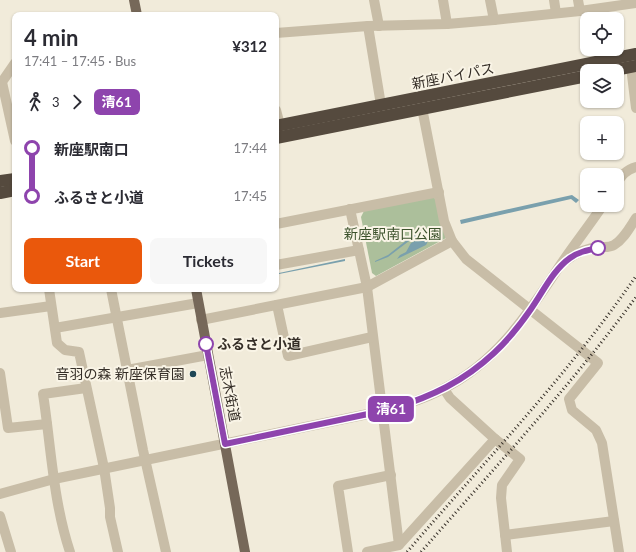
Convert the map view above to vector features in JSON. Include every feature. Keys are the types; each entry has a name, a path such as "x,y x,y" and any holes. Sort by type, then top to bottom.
{"highway":[{"name":"新座バイパス","path":"279,126 636,54"},
{"path":"624,68 634,66"},
{"name":"新座バイパス","path":"279,137 580,77"},
{"path":"0,181 12,179"},
{"path":"0,193 12,191"}],"main road":[{"path":"134,0 136,12"},
{"name":"志木街道","path":"196,292 245,552"}],"street":[{"path":"374,0 373,26 381,105"},
{"path":"443,0 447,24"},
{"path":"490,0 494,20"},
{"path":"554,0 556,14"},
{"path":"578,0 580,11"},
{"path":"279,32 373,26 447,24 556,14 636,3"},
{"path":"634,66 636,108"},
{"path":"12,67 2,82 12,127"},
{"path":"422,108 444,221 452,242 466,259 598,363 569,399 572,410 596,430 602,443 619,552"},
{"path":"624,172 636,167"},
{"path":"279,223 439,192"},
{"path":"350,209 367,287 399,545"},
{"path":"0,494 54,479 104,468 383,411 411,403 444,389 472,371 493,354 510,336 531,310 598,212"},
{"path":"560,266 578,253 616,244 621,240 636,218"},
{"path":"588,228 590,239 599,247"},
{"path":"201,320 367,287 452,242"},
{"path":"279,264 359,250"},
{"path":"49,292 57,343 65,350 79,352 104,468 110,517 118,552"},
{"path":"111,292 145,460 166,552"},
{"path":"55,328 198,303"},
{"path":"277,305 288,356 372,337"},
{"path":"0,313 51,306"},
{"path":"126,370 208,355"},
{"path":"0,373 8,428 47,424"},
{"path":"70,552 66,541 54,479 42,394 86,388"},
{"path":"444,389 450,398 495,439 520,459 502,485 501,498 507,552"},
{"path":"367,552 399,545 495,439"},
{"path":"348,552 338,486 391,475"},
{"path":"0,516 3,535 11,552"},
{"path":"505,535 614,521"}],"green space":[{"name":"新座駅南口公園","path":"433,197 437,200 446,238 376,276 372,273 361,217 364,211"}],"water":[{"path":"572,195 579,200 576,203 571,199 461,224 460,220"},
{"path":"427,231 429,239 426,245 397,259 400,255 406,252 411,243 425,236 425,233 413,238 388,257 375,262 388,255 412,236"},
{"path":"345,259 345,261 279,273"}],"railway":[{"path":"407,552 554,383 610,313 636,276"},
{"path":"421,552 585,363 636,297"}],"bus line":[{"name":"清61","path":"206,344 225,444 392,409 419,400 444,389 472,371 493,354 510,336 531,310 560,266 578,253 598,248"}],"place":[{"name":"ふるさと小道","path":"206,344"},
{"name":"音羽の森 新座保育園","path":"193,374"}]}
